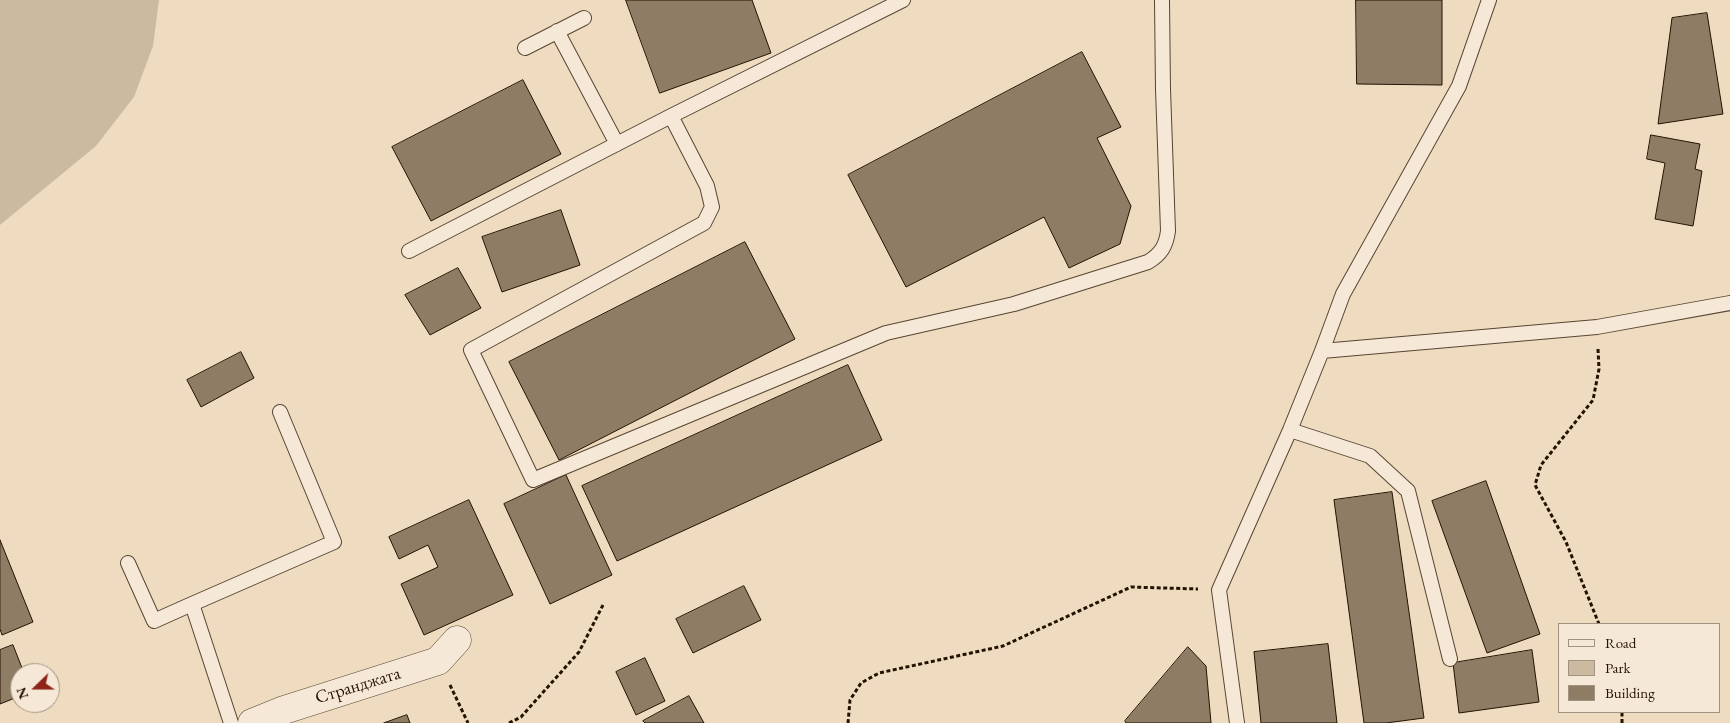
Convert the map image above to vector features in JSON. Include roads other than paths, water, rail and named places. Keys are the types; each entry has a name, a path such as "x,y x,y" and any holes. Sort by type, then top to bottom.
{"street":[{"name":"Странджата","path":"252,723 284,710 438,661 457,640"}],"lane":[{"path":"409,251 671,116 903,0"},
{"path":"671,116 708,186 712,207 704,223 471,350 533,480 886,333 1014,304 1148,262 1157,256 1163,250 1167,241 1168,231 1162,0"},
{"path":"1237,723 1220,590 1290,430 1343,294 1460,86 1490,0"},
{"path":"524,48 584,18"},
{"path":"557,31 617,144"},
{"path":"1322,351 1597,326 1730,304"},
{"path":"128,563 154,621 334,542 280,412"},
{"path":"1290,430 1370,456 1408,491 1450,659"},
{"path":"192,604 231,723"}]}
